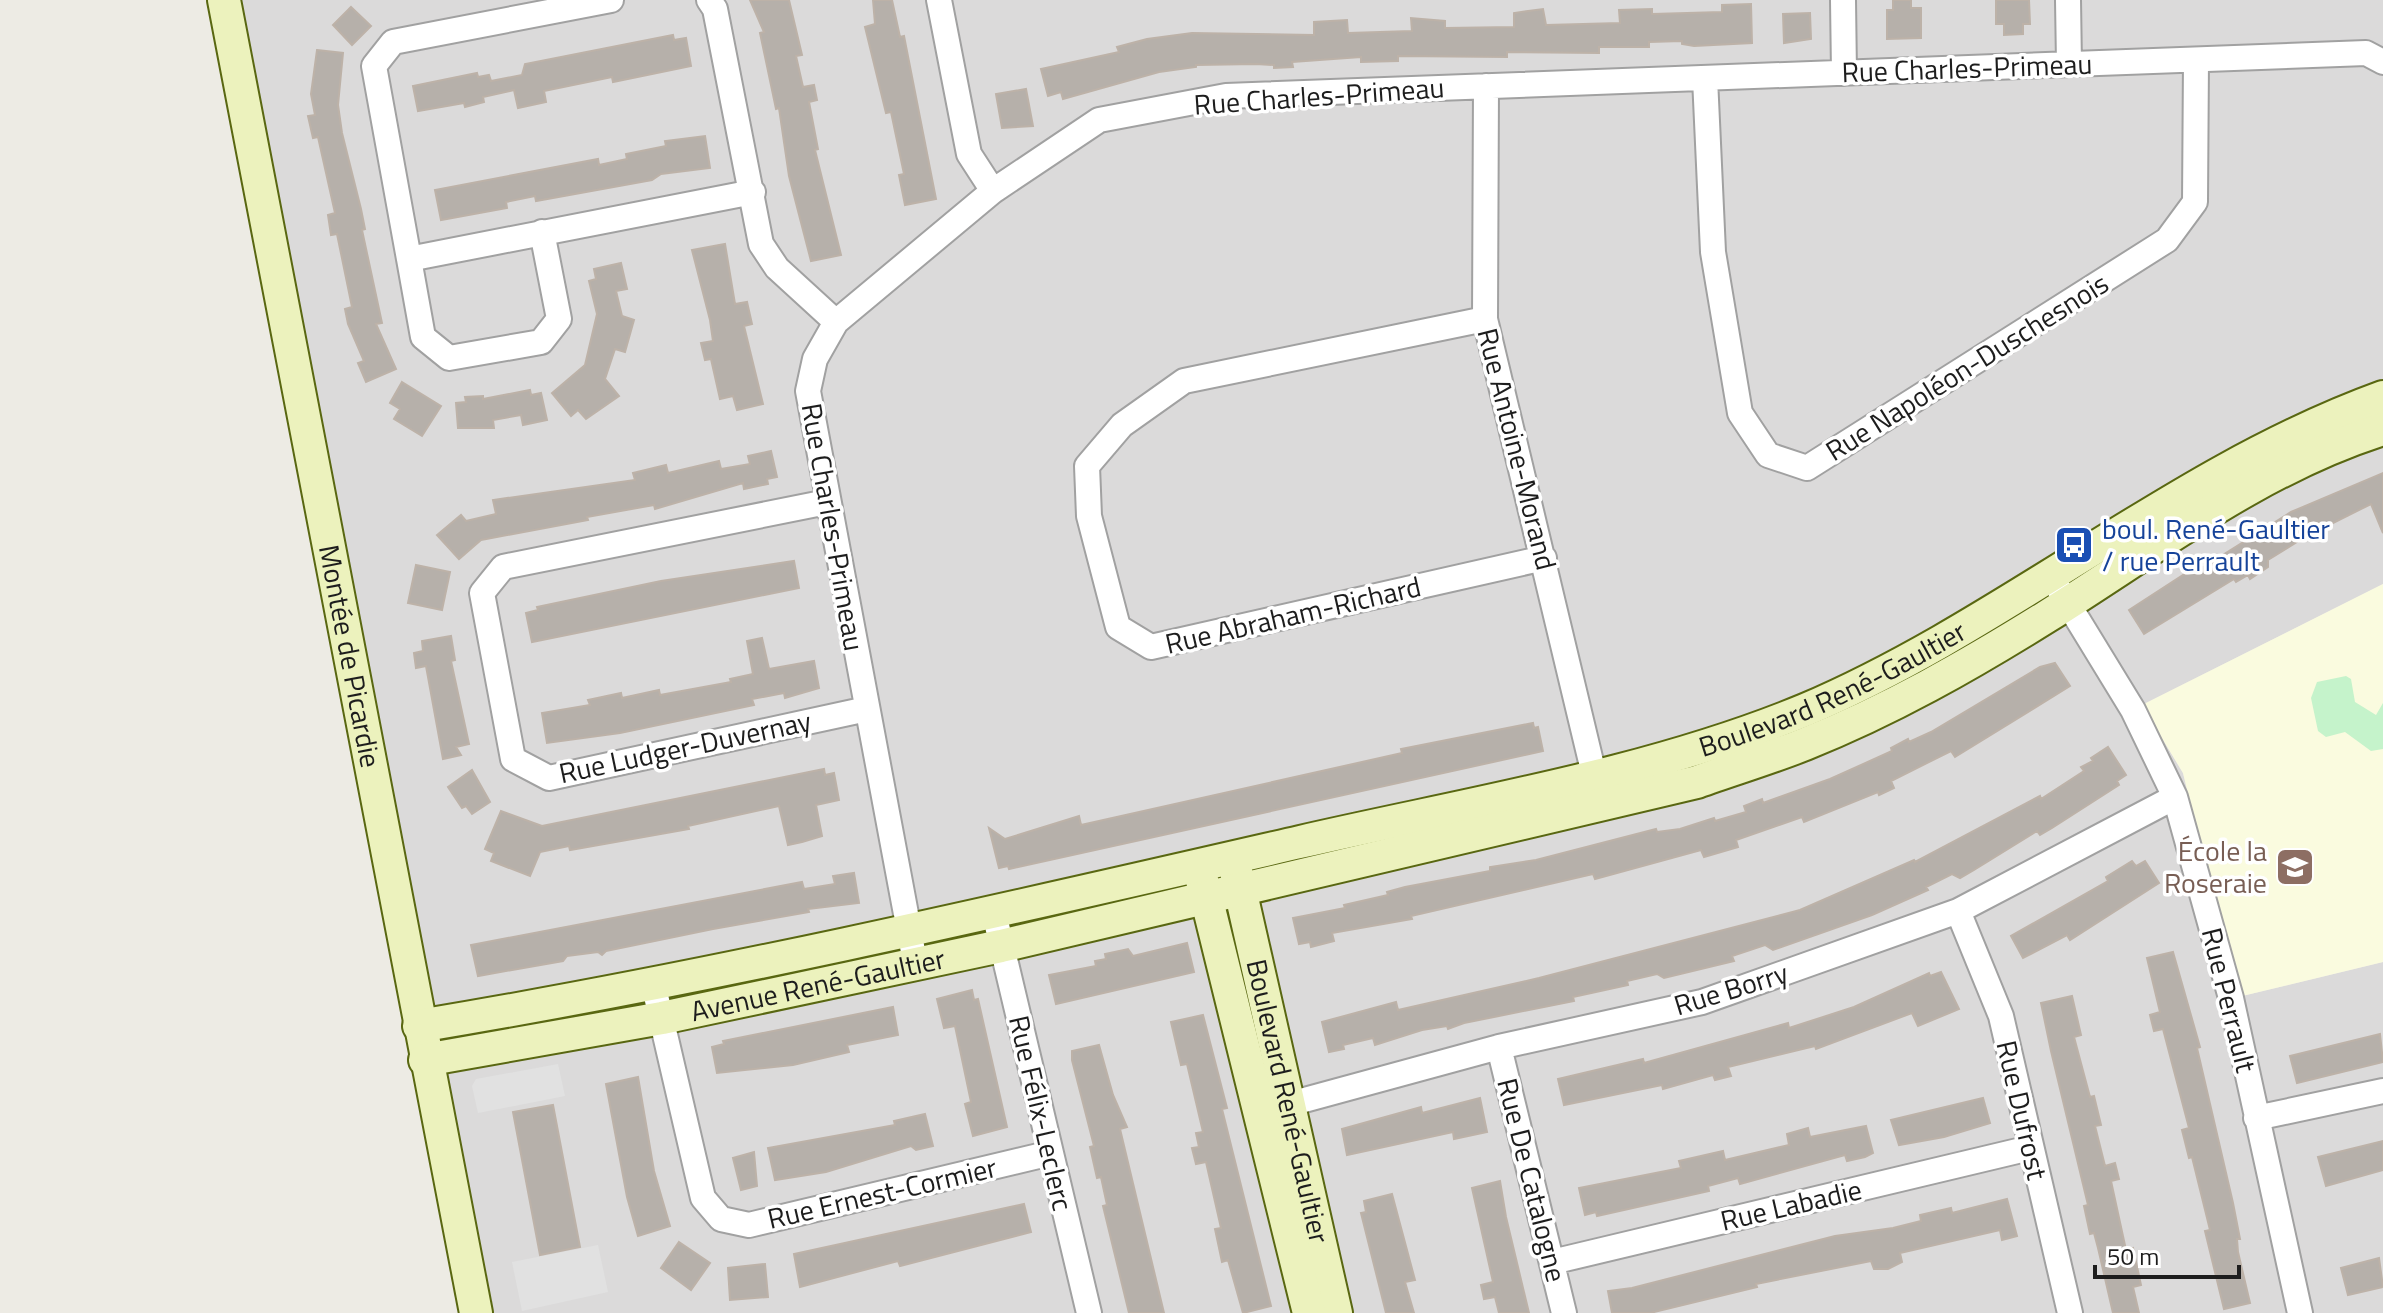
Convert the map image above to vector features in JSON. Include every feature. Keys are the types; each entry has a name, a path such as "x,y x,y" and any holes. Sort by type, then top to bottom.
{"street":[{"name":"Montée de Picardie","path":"224,0 476,1313"},
{"path":"542,232 559,319 541,342 449,358 423,337 374,66 393,42 611,0"},
{"path":"709,0 715,9 761,244 777,268 836,322"},
{"path":"939,0 969,154 993,191"},
{"path":"1843,0 1844,73"},
{"path":"2068,0 2069,64"},
{"name":"Rue Charles-Primeau","path":"915,962 808,391 815,359 836,322 993,191 1099,120 1226,96 2366,53 2383,62"},
{"name":"Rue Napoléon-Duschesnois","path":"1705,78 1713,252 1740,413 1768,455 1807,468 2167,240 2195,202 2196,60"},
{"name":"Rue Antoine-Morand","path":"1486,86 1485,319 1598,790"},
{"path":"409,259 753,192"},
{"name":"Rue Abraham-Richard","path":"1485,319 1184,381 1122,425 1087,466 1089,516 1118,627 1151,647 1544,558"},
{"name":"Boulevard René-Gaultier","path":"1598,790 1669,757 1802,711 1916,656 2215,475 2321,421 2383,397"},
{"name":"Boulevard René-Gaultier","path":"1206,896 1236,873 1598,790 1697,782 1805,744 1923,691 2221,505 2333,445 2383,429"},
{"name":"Rue Ludger-Duvernay","path":"827,502 503,567 482,593 513,759 549,778 867,709"},
{"name":"Rue Perrault","path":"2051,575 2133,710 2175,797 2231,998 2300,1313"},
{"name":"Rue Borry","path":"1275,1108 1499,1047 1702,1002 1958,911 2175,797"},
{"name":"Avenue René-Gaultier","path":"419,1026 653,983 994,913 1198,865"},
{"name":"Boulevard René-Gaultier","path":"1236,873 1198,865 1336,1313"},
{"name":"Boulevard René-Gaultier","path":"1236,873 1309,1313"},
{"name":"Avenue René-Gaultier","path":"425,1060 662,1018 1001,946 1206,896"},
{"name":"Rue Dufrost","path":"1958,911 2001,1016 2070,1313"},
{"name":"Rue Félix-Leclerc","path":"994,913 1089,1313"},
{"name":"Rue Ernest-Cormier","path":"653,983 703,1198 721,1219 749,1225 1051,1153"},
{"name":"Rue De Catalogne","path":"1499,1047 1564,1313"},
{"path":"2256,1118 2383,1091"},
{"name":"Rue Labadie","path":"1552,1262 2030,1148"}],"shaded area":[{"path":"236,0 2383,0 2383,584 2142,705 2183,773 2238,997 2383,962 2383,1313 488,1313"},
{"name":"École la Roseraie","path":"2383,584 2383,962 2238,997 2183,773 2142,705"},
{"path":"558,1064 565,1096 478,1113 472,1086 476,1079"},
{"path":"598,1245 608,1292 522,1311 512,1262"}],"green space":[{"path":"2346,676 2351,679 2355,702 2376,715 2383,703 2383,749 2371,751 2345,732 2326,737 2318,731 2311,698 2317,682"}],"building":[{"path":"750,0 789,0 802,55 796,56 803,87 814,85 817,100 809,102 818,149 815,150 841,255 811,261 789,176 779,108 776,109 760,33 764,32"},
{"path":"873,0 892,0 900,37 904,36 936,199 905,205 899,175 904,174 891,112 886,113 865,27 875,24"},
{"path":"1893,0 1911,0 1911,8 1921,8 1921,38 1887,39 1887,10 1893,10"},
{"path":"1996,0 2029,0 2030,24 2023,24 2023,34 2004,35 2004,24 1996,24"},
{"path":"1751,4 1752,43 1694,46 1682,44 1682,41 1649,42 1649,47 1599,47 1599,53 1507,52 1507,57 1398,56 1398,61 1361,62 1361,57 1292,62 1293,67 1274,68 1274,65 1256,64 1196,65 1063,99 1061,92 1048,96 1041,69 1119,52 1117,47 1147,39 1192,33 1314,35 1314,22 1347,20 1348,33 1412,31 1411,18 1445,21 1445,28 1514,27 1514,13 1543,9 1546,25 1620,23 1619,10 1652,9 1652,14 1722,12 1722,5"},
{"path":"351,7 371,26 352,45 333,25"},
{"path":"1810,13 1811,39 1784,43 1783,14"},
{"path":"673,35 674,40 686,38 691,66 613,82 612,77 544,91 546,102 518,108 514,90 483,97 484,102 465,107 464,103 418,111 413,86 477,73 478,77 489,75 491,81 522,75 525,64"},
{"path":"317,50 343,53 338,105 342,133 361,209 365,229 362,230 382,323 376,324 396,369 366,382 358,363 364,361 345,309 352,307 337,234 331,235 328,215 335,213 318,137 313,138 308,116 315,115 311,94"},
{"path":"1026,89 1033,126 1002,128 996,94"},
{"path":"705,136 710,168 661,174 652,180 536,201 535,196 506,202 507,208 441,220 435,190 598,159 599,165 627,159 626,154 666,146 665,141"},
{"path":"725,244 735,304 747,302 752,324 744,326 763,404 737,410 733,396 720,399 711,359 705,360 701,343 713,341 692,250"},
{"path":"621,263 627,289 616,291 622,316 634,320 625,352 615,349 605,379 619,396 586,419 578,410 571,416 552,393 585,365 597,314 589,281 596,279 594,269"},
{"path":"402,382 441,406 422,436 394,419 400,409 390,403"},
{"path":"530,390 531,395 541,393 547,420 523,425 521,415 493,420 494,428 458,428 456,403 466,402 465,397 483,396 483,399"},
{"path":"771,451 777,477 767,479 768,484 744,489 743,483 655,509 654,505 481,540 459,559 437,535 461,515 466,521 496,514 493,500 635,480 633,473 666,465 668,473 719,461 721,469 750,464 748,456"},
{"path":"2383,473 2383,533 2371,504 2305,537 2268,560 2268,567 2250,579 2248,575 2236,582 2234,579 2144,634 2129,610 2200,564 2202,568 2291,512"},
{"path":"794,561 799,588 532,642 526,613 538,610 537,607 661,581"},
{"path":"416,565 450,572 442,610 408,603"},
{"path":"451,636 455,660 451,661 469,744 456,747 461,755 443,759 426,666 416,668 414,653 423,651 422,641"},
{"path":"762,638 769,669 814,661 819,688 785,698 784,693 752,699 754,705 620,733 547,743 542,713 590,705 588,700 621,693 622,698 659,690 660,695 731,682 730,679 753,674 747,641"},
{"path":"2055,663 2070,686 1955,757 1951,751 1891,781 1894,788 1879,795 1878,792 1804,822 1802,817 1736,840 1738,847 1704,857 1701,850 1595,879 1593,874 1411,916 1412,919 1332,933 1334,941 1311,947 1310,942 1299,944 1293,918 1345,908 1344,905 1388,895 1387,892 1405,887 1490,871 1490,867 1536,860 1656,829 1657,832 1680,829 1746,812 1744,806 1762,799 1763,803 1830,779 1892,751 1891,748 1931,732 2040,667"},
{"path":"1533,723 1534,728 1538,727 1543,751 1009,869 1008,866 999,868 989,828 1005,839 1079,816 1081,825 1402,753 1401,749"},
{"path":"2108,747 2126,775 2117,781 2119,785 2052,828 2040,835 2037,831 1960,878 1952,874 1926,887 1928,890 1872,915 1773,950 1765,945 1732,956 1734,961 1664,978 1657,974 1627,981 1628,985 1573,997 1574,1001 1448,1029 1447,1026 1422,1030 1375,1045 1373,1038 1343,1045 1344,1049 1329,1052 1322,1022 1396,1002 1398,1010 1539,978 1800,910 1915,862 2040,796 2041,799 2084,771 2081,767"},
{"path":"824,769 825,775 834,773 839,800 816,805 822,836 802,842 788,845 779,806 688,826 689,829 570,850 569,846 540,852 530,876 491,861 494,853 485,849 501,811 542,826"},
{"path":"472,770 490,802 472,814 466,806 462,808 448,787"},
{"path":"2132,861 2136,866 2145,861 2159,883 2070,940 2067,935 2023,958 2011,936 2108,881 2106,877"},
{"path":"854,873 859,903 808,909 809,912 606,951 602,955 598,952 567,956 563,961 478,976 471,945 802,882 804,889 835,884 833,876"},
{"path":"1187,943 1194,972 1056,1004 1049,975 1096,966 1095,961 1106,959 1105,954 1128,949 1133,956"},
{"path":"2173,952 2200,1047 2197,1048 2233,1203 2240,1239 2237,1239 2238,1252 2250,1303 2224,1309 2205,1231 2210,1230 2182,1130 2189,1128 2163,1029 2154,1031 2150,1015 2160,1012 2147,958"},
{"path":"1941,972 1959,1009 1918,1026 1912,1013 1816,1049 1815,1046 1728,1067 1731,1076 1715,1080 1713,1075 1663,1089 1662,1085 1564,1105 1558,1079 1643,1059 1644,1063 1788,1023 1789,1028 1854,1007 1929,973 1930,976"},
{"path":"972,990 974,1000 978,999 1007,1127 973,1136 965,1104 971,1102 955,1026 944,1028 937,999"},
{"path":"2072,996 2081,1035 2074,1037 2101,1125 2095,1126 2105,1166 2115,1163 2119,1179 2111,1181 2126,1250 2133,1248 2141,1285 2133,1287 2139,1313 2113,1313 2094,1233 2090,1234 2084,1206 2088,1205 2051,1051 2041,1003"},
{"path":"893,1007 898,1035 847,1045 849,1052 793,1065 717,1073 712,1047 724,1044 723,1041"},
{"path":"1203,1015 1227,1108 1222,1109 1271,1306 1243,1313 1228,1260 1222,1262 1215,1229 1221,1228 1206,1162 1196,1164 1192,1148 1199,1147 1196,1133 1203,1132 1187,1064 1181,1065 1171,1022"},
{"path":"2380,1034 2383,1062 2297,1083 2290,1056"},
{"path":"1099,1045 1113,1095 1127,1127 1120,1129 1164,1313 1129,1313 1103,1206 1107,1205 1101,1177 1097,1178 1090,1147 1094,1146 1072,1060 1072,1051"},
{"path":"638,1077 654,1171 670,1226 638,1236 627,1197 606,1084"},
{"path":"1480,1098 1487,1132 1454,1139 1453,1132 1347,1155 1342,1129 1421,1107 1422,1113"},
{"path":"1983,1098 1990,1123 1944,1137 1899,1145 1891,1120"},
{"path":"553,1105 580,1247 540,1255 513,1112"},
{"path":"925,1114 933,1146 916,1150 911,1146 826,1172 775,1180 768,1148 895,1125 894,1121"},
{"path":"1866,1126 1873,1153 1865,1157 1847,1161 1845,1155 1740,1184 1738,1178 1708,1186 1709,1191 1597,1216 1596,1212 1585,1215 1579,1188 1681,1168 1679,1161 1723,1151 1725,1160 1789,1145 1787,1134 1808,1128 1810,1137"},
{"path":"2383,1141 2383,1170 2326,1186 2318,1157"},
{"path":"754,1152 757,1186 741,1190 733,1158"},
{"path":"1500,1181 1529,1313 1499,1313 1495,1297 1484,1299 1481,1285 1493,1282 1472,1188"},
{"path":"1392,1194 1415,1280 1405,1282 1414,1313 1386,1313 1361,1213 1366,1212 1364,1201"},
{"path":"2007,1199 2017,1236 2002,1240 2000,1230 1900,1253 1902,1262 1888,1269 1874,1269 1871,1261 1756,1284 1757,1287 1650,1313 1612,1313 1608,1291 1632,1288 1835,1236 1893,1228 1921,1221 1920,1215 1951,1208 1952,1213"},
{"path":"1024,1204 1031,1232 900,1266 898,1261 800,1287 794,1254"},
{"path":"679,1242 710,1263 691,1290 661,1268"},
{"path":"2379,1258 2383,1287 2348,1295 2341,1268"},
{"path":"765,1264 768,1297 730,1300 728,1268"}],"place":[{"name":"boul. René-Gaultier / rue Perrault","path":"2074,545"},
{"name":"École la Roseraie","path":"2295,867"}]}
